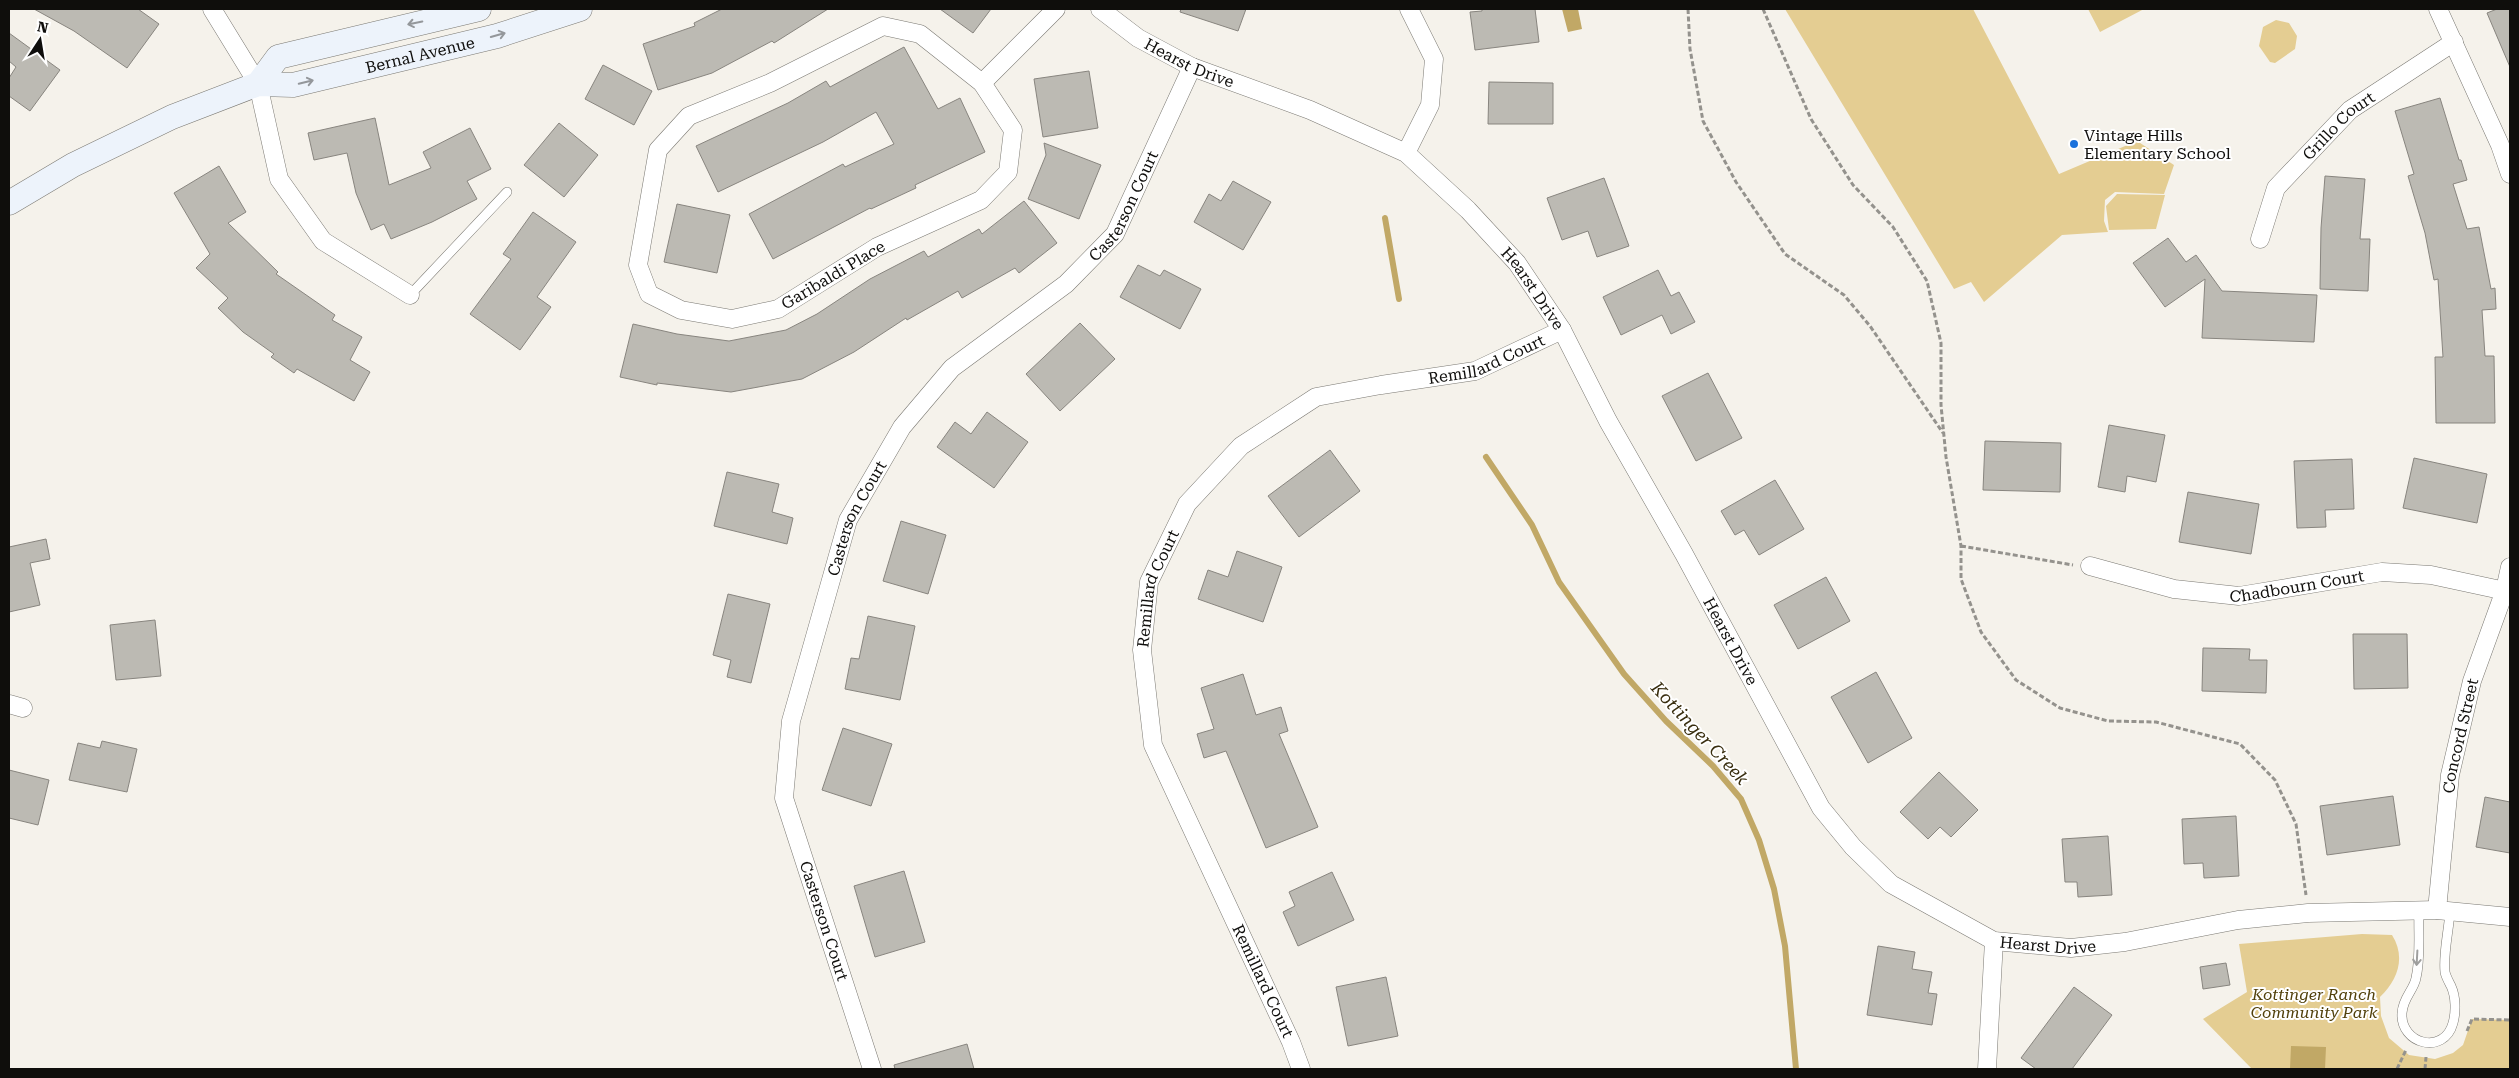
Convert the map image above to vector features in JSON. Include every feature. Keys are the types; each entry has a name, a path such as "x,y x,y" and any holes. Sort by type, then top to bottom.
{"main road":[{"name":"Bernal Avenue","path":"258,84 278,56 479,9"},
{"name":"Bernal Avenue","path":"9,203 73,165 172,117 258,84 293,85 497,36 580,9"}],"street":[{"path":"212,9 258,84 279,179 323,241 410,295"},
{"path":"982,83 1056,9"},
{"name":"Hearst Drive","path":"1100,9 1138,38 1192,67 1310,110 1406,154 1468,210 1517,263 1562,330 1608,421 1684,554 1820,808 1853,847 1891,884 1994,941 2071,948 2125,942 2238,920 2308,913 2444,910 2510,917"},
{"path":"1406,154 1430,106 1434,59 1409,9"},
{"path":"2438,9 2500,145 2510,174"},
{"name":"Garibaldi Place","path":"884,26 920,34 982,83 1013,130 1008,172 981,200 877,247 778,310 732,319 681,310 649,294 638,265 658,150 689,116 770,83 884,26"},
{"name":"Grillo Court","path":"2260,239 2276,188 2350,110 2454,42"},
{"name":"Casterson Court","path":"872,1069 784,798 791,721 848,520 902,426 952,368 1066,284 1115,234 1192,67"},
{"name":"Remillard Court","path":"1301,1069 1291,1042 1153,745 1142,650 1149,582 1187,504 1240,446 1316,398 1381,385 1475,372 1562,330"},
{"name":"Chadbourn Court","path":"2090,566 2174,589 2239,596 2382,572 2431,575 2508,591"},
{"name":"Concord Street","path":"2444,910 2450,775 2472,681 2508,591 2510,568"},
{"path":"1987,1069 1994,941"}],"lane":[{"path":"410,295 507,192"},
{"path":"2419,910 2416,980 2405,996 2401,1014 2404,1029 2412,1037 2425,1043 2436,1043 2446,1037 2453,1024 2456,1003 2453,989 2445,973 2444,910"}],"path":[{"path":"1688,9 1690,49 1703,121 1736,182 1786,254 1844,295 1870,326 1944,434"},
{"path":"1763,9 1811,119 1853,185 1893,227 1927,281 1941,343 1940,405 1960,546 1961,578 1981,632 2016,680 2060,708 2108,721 2156,722 2240,744 2275,780 2296,824 2308,913"},
{"path":"1960,546 2044,562 2090,566"},
{"path":"2465,1036 2472,1019 2510,1020"},
{"path":"2397,1069 2408,1051 2402,1046"},
{"path":"2418,1056 2433,1056"},
{"path":"2425,1069 2426,1056"}],"green space":[{"path":"1785,9 1973,9 2059,174 2137,141 2174,165 2164,194 2115,192 2105,200 2104,221 2108,232 2062,235 1984,302 1971,282 1954,289"},
{"path":"2088,9 2144,9 2100,32"},
{"path":"2276,20 2289,23 2297,36 2295,49 2275,63 2270,62 2259,46 2263,27"},
{"path":"2117,194 2165,195 2156,229 2109,230 2106,206"},
{"name":"Kottinger Ranch Community Park","path":"2362,934 2392,935 2399,952 2398,968 2395,976 2380,997 2381,1016 2389,1038 2409,1055 2435,1059 2453,1053 2463,1045 2472,1019 2510,1020 2510,1069 2252,1069 2203,1019 2247,992 2239,944"}],"shaded area":[{"path":"1562,9 1578,9 1582,29 1568,32"},
{"path":"2291,1046 2326,1047 2325,1069 2290,1069"}],"building":[{"path":"34,9 138,9 159,24 127,68 74,31"},
{"path":"722,9 828,9 774,43 772,41 712,73 658,90 643,44 695,26 694,23"},
{"path":"940,9 991,9 973,33"},
{"path":"1181,9 1246,9 1238,31 1180,12"},
{"path":"1482,9 1535,9 1539,42 1475,50 1470,12 1482,11"},
{"path":"2497,9 2510,9 2510,67 2487,13"},
{"path":"9,33 60,70 30,111 9,96 9,78 16,67 9,61"},
{"path":"904,47 938,109 960,98 985,152 915,185 916,188 870,208 773,259 749,214 843,164 845,167 894,144 876,112 823,142 718,192 696,146 788,103 826,81 830,87"},
{"path":"603,65 652,91 634,125 585,99"},
{"path":"1089,71 1098,128 1043,137 1034,79"},
{"path":"1489,82 1553,83 1553,124 1488,124"},
{"path":"2440,98 2467,180 2453,184 2467,229 2479,227 2491,289 2495,288 2496,309 2482,310 2485,356 2494,356 2495,423 2436,423 2435,357 2443,357 2438,279 2434,280 2425,233 2408,176 2414,174 2395,111"},
{"path":"375,118 389,185 431,168 423,152 470,128 491,169 467,181 477,199 432,222 391,239 384,224 371,230 356,193 347,153 314,160 308,133"},
{"path":"559,123 598,155 564,197 524,165"},
{"path":"1044,143 1101,165 1079,219 1028,199 1046,155"},
{"path":"219,166 246,212 228,223 278,272 276,274 335,315 332,320 362,337 350,360 370,372 354,401 297,369 294,373 271,357 274,354 243,332 218,308 228,298 196,268 210,254 174,193"},
{"path":"2325,176 2365,179 2360,239 2370,239 2368,291 2320,289 2321,228"},
{"path":"1604,178 1629,246 1597,257 1588,231 1562,240 1547,198"},
{"path":"1233,181 1271,202 1243,250 1194,222 1209,194 1221,201"},
{"path":"1024,201 1057,243 1019,273 1015,268 962,298 958,291 907,320 906,318 854,352 802,379 731,392 657,383 657,385 620,377 633,324 677,334 729,341 786,330 817,314 870,279 924,251 928,257 979,229 982,234"},
{"path":"677,204 730,215 717,273 664,262"},
{"path":"533,212 576,242 537,297 551,307 520,350 470,314 511,259 503,254"},
{"path":"2168,238 2186,262 2196,255 2222,291 2317,295 2314,342 2202,338 2205,279 2165,307 2133,263"},
{"path":"1138,265 1160,276 1164,270 1201,289 1180,329 1120,297"},
{"path":"1658,270 1671,296 1679,292 1695,322 1671,334 1662,315 1621,335 1603,297"},
{"path":"1080,323 1115,359 1060,411 1026,374"},
{"path":"1708,373 1742,438 1696,461 1662,396"},
{"path":"987,412 1028,442 994,488 937,447 955,422 971,434"},
{"path":"2109,425 2165,435 2156,482 2127,476 2125,492 2098,487"},
{"path":"1985,441 2061,443 2060,492 1983,490"},
{"path":"1330,450 1360,491 1299,537 1268,496"},
{"path":"2414,458 2487,474 2477,523 2403,508"},
{"path":"2352,459 2354,509 2325,510 2326,527 2297,528 2294,461"},
{"path":"727,472 779,484 772,512 793,518 787,544 714,526"},
{"path":"1775,480 1804,529 1759,555 1744,530 1735,535 1721,511"},
{"path":"2188,492 2259,504 2251,554 2179,542"},
{"path":"901,521 946,535 928,594 883,581"},
{"path":"46,539 50,559 30,563 40,605 9,612 9,547"},
{"path":"1237,551 1282,567 1263,622 1198,599 1208,570 1228,577"},
{"path":"1826,577 1850,621 1798,649 1774,605"},
{"path":"728,594 770,604 751,683 727,677 731,660 713,655"},
{"path":"868,616 915,626 900,700 845,689 851,658 859,659"},
{"path":"155,620 161,676 116,680 110,625"},
{"path":"2353,634 2407,634 2408,688 2354,689"},
{"path":"2203,648 2250,649 2249,660 2267,660 2266,693 2202,691"},
{"path":"1876,672 1912,738 1868,763 1831,697"},
{"path":"1243,674 1256,715 1281,707 1288,731 1279,734 1318,827 1266,848 1226,751 1204,758 1197,734 1214,729 1201,688"},
{"path":"843,728 892,744 871,806 822,790"},
{"path":"102,741 137,749 127,792 69,780 78,743 100,748"},
{"path":"9,770 49,780 38,825 9,818"},
{"path":"1939,772 1978,810 1951,837 1940,827 1928,839 1900,812"},
{"path":"2393,796 2400,845 2327,855 2320,806"},
{"path":"2485,797 2510,802 2510,853 2476,847"},
{"path":"2236,816 2239,876 2204,878 2203,863 2184,864 2182,819"},
{"path":"2108,836 2112,895 2078,897 2077,882 2065,882 2062,839"},
{"path":"904,871 925,942 875,957 854,886"},
{"path":"1332,872 1354,920 1298,946 1283,912 1295,906 1289,892"},
{"path":"1878,946 1915,952 1912,969 1932,972 1928,993 1937,994 1932,1025 1867,1015"},
{"path":"2226,963 2230,985 2203,989 2200,967"},
{"path":"1386,977 1398,1036 1348,1046 1336,987"},
{"path":"2074,987 2112,1015 2072,1069 2036,1069 2021,1058"},
{"path":"967,1044 974,1069 895,1069 894,1065"}],"waterway":[{"name":"Kottinger Creek","path":"1385,218 1399,299"},
{"name":"Kottinger Creek","path":"1486,457 1532,525 1559,582 1624,674 1666,721 1713,766 1741,799 1759,840 1774,889 1785,946 1796,1069"}],"place":[{"name":"Vintage Hills Elementary School","path":"2074,144"}]}
